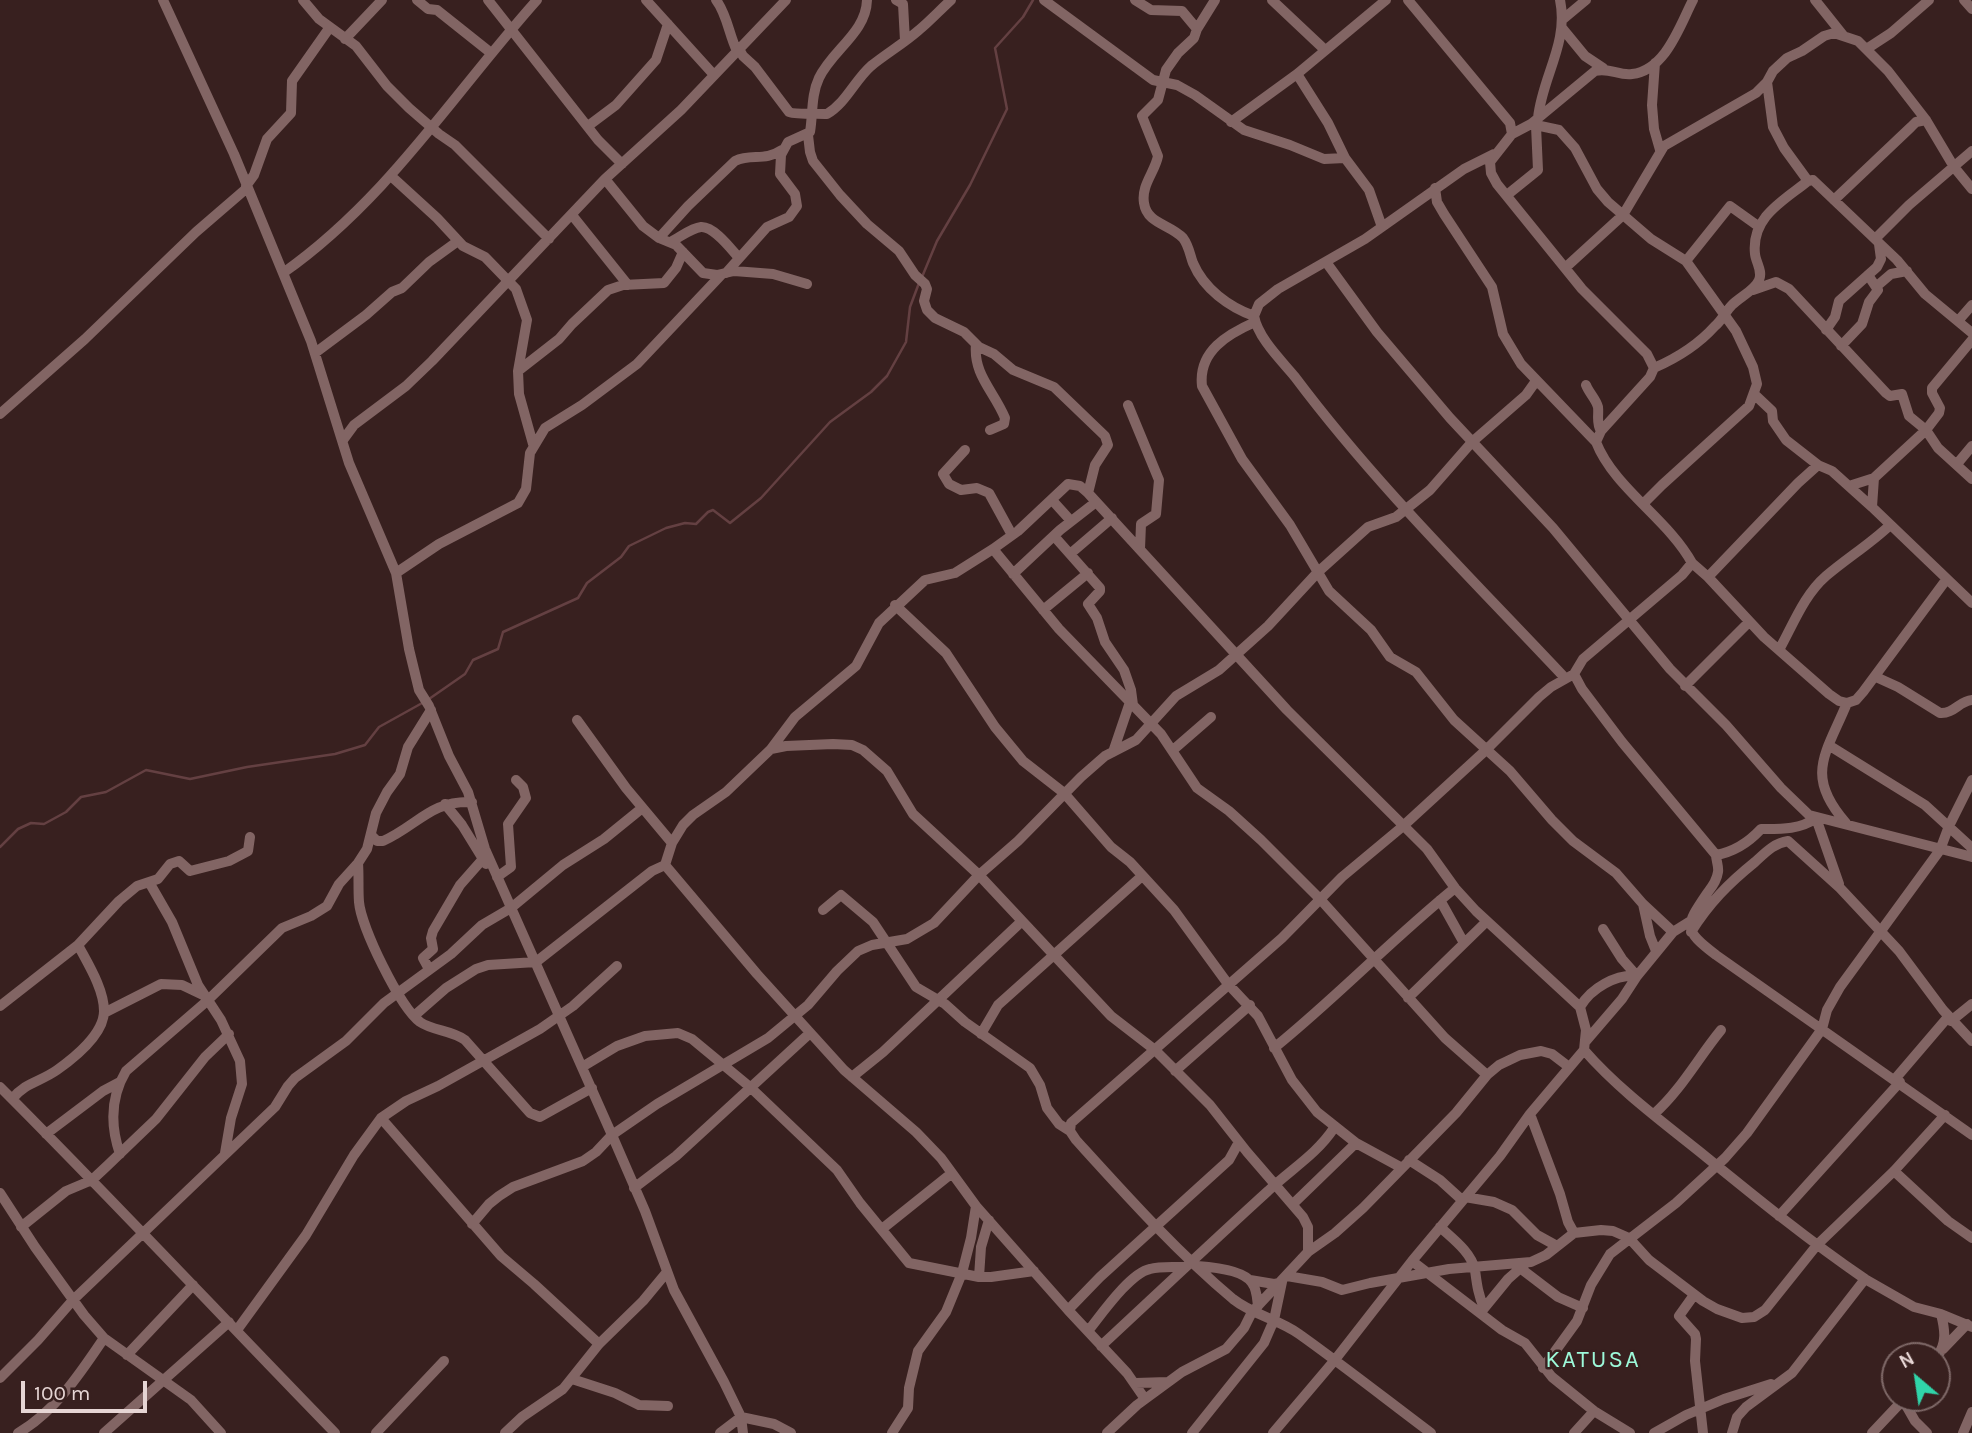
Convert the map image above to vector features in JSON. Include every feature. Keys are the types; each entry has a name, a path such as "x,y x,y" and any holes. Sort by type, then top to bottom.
{"street":[{"path":"303,0 330,27 356,46 387,86 432,128 455,145 549,239"},
{"path":"345,39 382,0"},
{"path":"417,0 428,9 437,10 491,53"},
{"path":"488,0 588,126 622,164"},
{"path":"283,273 335,233 391,177 537,0"},
{"path":"646,0 714,75"},
{"path":"716,0 738,50 789,112 796,115 830,113 871,66 885,53 905,41 951,0"},
{"path":"343,440 354,425 406,386 432,361 605,179 660,131 786,0"},
{"path":"867,0 860,25 836,52 819,77 808,135 811,156 840,195 867,224 899,251 915,275 925,284 927,289 924,301 927,310 936,318 964,332 976,344 994,354 1013,370 1054,387 1105,436 1108,445 1094,465 1088,493"},
{"path":"896,0 902,4 905,41"},
{"path":"1044,0 1145,75 1177,85 1244,130 1324,159 1345,158"},
{"path":"1135,0 1155,11 1181,11 1197,29"},
{"path":"1215,0 1194,38 1170,63 1155,105 1142,116 1158,156 1144,189 1146,211 1156,222 1182,238 1194,265 1217,296 1254,319 1311,399 1406,509 1582,689 1622,742 1716,855 1718,872 1690,927"},
{"path":"1273,0 1325,50"},
{"path":"1231,122 1297,74 1385,0"},
{"path":"1408,0 1510,123 1512,134"},
{"path":"1507,195 1538,170 1535,123 1559,43 1562,24 1560,0"},
{"path":"1562,24 1587,0"},
{"path":"1562,24 1585,56 1603,68 1628,75 1635,74 1655,62 1671,44 1693,0"},
{"path":"1815,0 1844,35"},
{"path":"1868,48 1891,33 1929,0"},
{"path":"1964,0 1972,9"},
{"path":"165,1 247,187 315,353 349,463 396,573 418,687 472,802 485,849 592,1088 674,1290 710,1354 743,1427"},
{"path":"588,126 616,105 656,60 668,24"},
{"path":"0,414 85,339 247,187 267,139 290,113 291,88 295,77 330,27"},
{"path":"1566,268 1623,215 1647,178 1660,150 1676,138 1756,93 1787,58 1829,34 1844,35 1868,48 1926,120 1954,167 1972,189"},
{"path":"1655,62 1652,104 1654,129 1660,150"},
{"path":"1603,68 1595,71 1535,123 1512,134 1494,154 1490,162 1491,173 1600,308 1647,354 1654,368"},
{"path":"1297,74 1328,123 1345,158 1369,190 1382,227"},
{"path":"1767,82 1773,127 1784,148 1808,181"},
{"path":"1835,200 1910,127 1916,122 1926,120"},
{"path":"1535,123 1559,130 1574,148 1601,193 1663,248 1686,261 1743,343 1753,367 1757,384 1749,407 1643,504"},
{"path":"659,238 735,161 744,158 767,158 782,150 795,138 808,135"},
{"path":"396,573 446,540 518,503 526,489 528,461 533,444 545,428 588,401 637,364 767,228 789,217 797,206 797,200 780,174 782,150"},
{"path":"1877,241 1909,205 1972,151"},
{"path":"1494,154 1464,169 1382,227 1278,289 1259,304 1254,319 1233,332 1208,354 1201,375 1202,386 1242,459 1281,510 1329,591 1371,630 1390,657 1416,672 1443,707 1510,771 1566,834 1616,873 1643,904 1673,932"},
{"path":"391,177 423,204 458,241 485,257 513,284 519,294 527,320 518,372 522,409 533,444"},
{"path":"605,179 634,217 659,238 683,252 703,273 724,274 734,271 773,274 807,284"},
{"path":"1596,442 1601,431 1650,377 1654,368 1690,349 1725,315 1732,304 1757,284 1760,277 1755,246 1758,226 1764,216 1808,181 1816,181 1907,271 1925,294 1972,333"},
{"path":"1435,188 1437,202 1492,287 1503,334 1521,364 1596,442 1603,456 1692,563 1749,622 1829,694 1847,703 1856,700 1876,677 1946,580"},
{"path":"1686,261 1732,205 1758,226"},
{"path":"572,215 628,285"},
{"path":"670,242 704,227 720,238 739,258"},
{"path":"315,353 366,316 392,292 402,288 429,262 458,241"},
{"path":"1841,346 1862,324 1867,308 1878,290 1881,259 1877,241"},
{"path":"518,372 559,339 605,293 617,286 664,283 676,268 683,252"},
{"path":"1826,330 1835,317 1839,301 1877,267 1881,259"},
{"path":"1326,262 1377,332 1472,442 1530,502 1685,685 1809,815 1972,857"},
{"path":"1877,286 1891,274 1907,271"},
{"path":"1868,275 1877,286"},
{"path":"1747,292 1772,283 1782,284 1890,396 1902,394 1909,416 1926,430 1933,443 1972,479"},
{"path":"1958,321 1972,304"},
{"path":"1849,486 1874,478 1926,430 1940,408 1932,388 1972,340"},
{"path":"976,344 975,359 981,378 1005,418 1004,424 990,430"},
{"path":"472,1224 489,1204 513,1187 583,1161 612,1135 657,1104 768,1038 795,1017 858,951 907,939 934,923 979,875 1018,841 1090,769 1112,752 1136,740 1176,696 1219,670 1268,626 1318,572 1368,527 1396,517 1441,479 1472,442 1526,394 1536,381"},
{"path":"1586,385 1598,408 1598,426 1601,431"},
{"path":"1754,394 1772,411 1773,421 1786,440 1818,465 1832,471 1972,603"},
{"path":"1128,405 1159,480 1156,514 1141,524 1140,549"},
{"path":"337,425 354,425"},
{"path":"1911,443 1933,443"},
{"path":"1957,464 1972,446"},
{"path":"965,450 945,469 944,479 961,490 977,488 989,494 1012,535"},
{"path":"1708,577 1798,482 1818,465"},
{"path":"1872,507 1874,478"},
{"path":"665,865 672,843 683,825 726,792 771,749 795,717 860,661 871,635 895,605 925,580 954,573 992,550 1068,484 1080,486 1235,653 1402,827 1427,849 1455,888 1486,922 1580,1007 1585,1045 1600,1068 1779,1216 1865,1279 1914,1307 1941,1314 1969,1326 1951,1343"},
{"path":"1052,500 1071,521"},
{"path":"1013,573 1096,502"},
{"path":"1070,554 1112,519"},
{"path":"1779,650 1815,588 1890,525"},
{"path":"1054,536 1088,573 1100,591 1088,604 1094,611 1109,648 1124,670 1131,690 1132,704 1112,752"},
{"path":"992,550 1043,610 1151,723 1173,750 1197,788 1246,825 1320,899 1459,1053 1487,1075"},
{"path":"1070,1131 1071,1123 1282,938 1342,877 1402,827 1539,697 1570,676 1583,659 1682,575 1692,563"},
{"path":"1043,610 1088,573"},
{"path":"895,605 946,653 995,727 1023,761 1064,793 1111,847 1129,862 1184,922 1228,984 1250,1005 1266,1028 1274,1048 1300,1092 1334,1128 1356,1143 1440,1181 1464,1199 1494,1202 1512,1210 1537,1235 1556,1246"},
{"path":"1685,685 1749,622"},
{"path":"1876,677 1940,713 1951,711 1964,701 1972,700"},
{"path":"1846,823 1832,807 1821,778 1822,764 1847,703"},
{"path":"120,1154 112,1121 113,1105 120,1082 135,1061 282,928 312,916 327,906 342,880 367,849 376,813 400,774 408,747 428,704"},
{"path":"1173,750 1211,717"},
{"path":"577,720 642,809 672,843"},
{"path":"771,749 786,746 852,745 863,750 887,771 912,814 979,875 1111,1016 1155,1050 1210,1105 1293,1204 1308,1227 1308,1252"},
{"path":"1830,746 1902,790 1949,826 1972,848"},
{"path":"496,874 511,866 508,824 526,798 523,787 516,780"},
{"path":"1543,1368 1567,1337 1583,1308 1591,1285 1614,1249 1660,1217 1717,1166 1747,1133 1822,1029 1832,999 1940,850 1972,780"},
{"path":"371,835 377,841 383,841 445,804 472,802"},
{"path":"445,804 462,825 482,860 496,874"},
{"path":"0,1378 74,1300 275,1107 295,1079 333,1052 398,993 451,954 482,925 511,908 563,865 604,839 642,809"},
{"path":"1716,855 1735,849 1752,839 1761,829 1787,829 1807,824 1816,818"},
{"path":"1816,818 1840,888"},
{"path":"0,1006 78,945 119,901 137,886 158,879 175,861 179,860 190,872 240,857 248,851 250,837"},
{"path":"1273,1433 1500,1156 1656,951 1673,932 1690,927 1736,877 1782,842 1792,843 1840,888 1914,968 1950,1019 1972,1041"},
{"path":"429,969 423,958 433,949 433,931 460,885 482,860"},
{"path":"358,863 361,911 378,954 398,993 414,1016 422,1023 458,1035 474,1048 530,1113 540,1117 592,1088"},
{"path":"414,1016 446,988 476,969 488,965 536,962 638,881 665,865"},
{"path":"665,865 810,1033 852,1077 916,1132 952,1173 976,1206 1136,1383 1145,1399"},
{"path":"981,1034 998,1005 1142,876"},
{"path":"149,882 172,922 205,998 229,1034 240,1061 242,1084 231,1118 225,1153"},
{"path":"1274,1048 1372,958 1455,888"},
{"path":"823,910 837,896 845,897 868,917 889,943 911,980 923,992 938,999 981,1034 1030,1068 1036,1075 1052,1116 1070,1131 1190,1264 1234,1299 1297,1333 1431,1433"},
{"path":"1440,900 1464,943"},
{"path":"1643,904 1656,951"},
{"path":"852,1077 883,1052 1022,921"},
{"path":"1408,998 1486,922"},
{"path":"1690,927 1716,955 1972,1135"},
{"path":"1603,929 1614,949 1637,976"},
{"path":"12,1099 24,1086 57,1070 79,1051 95,1033 104,1013 103,1000 78,945"},
{"path":"237,1330 306,1235 360,1146 381,1118 406,1101 484,1061 559,1016 617,967"},
{"path":"1580,1007 1597,989 1609,982 1624,975 1637,976"},
{"path":"104,1013 161,984 182,985 205,998"},
{"path":"1779,1216 1950,1019 1972,1004"},
{"path":"1175,1071 1250,1005"},
{"path":"1654,1114 1681,1086 1721,1030"},
{"path":"582,1067 636,1038 678,1033 704,1048 750,1087 837,1170 909,1264 979,1277 1034,1271"},
{"path":"634,1188 676,1156 810,1033"},
{"path":"21,1227 66,1191 92,1180 156,1119 205,1057 229,1034"},
{"path":"1107,1433 1145,1399 1192,1364 1226,1349 1244,1328 1255,1309 1308,1252 1353,1218 1456,1113 1487,1075 1508,1059 1531,1051 1552,1054 1569,1067"},
{"path":"47,1134 103,1091 120,1082"},
{"path":"0,1087 335,1433"},
{"path":"1530,1114 1574,1233"},
{"path":"1088,1331 1120,1293 1142,1272 1150,1269 1190,1264 1223,1269 1250,1280 1271,1283 1284,1279 1322,1282 1342,1290 1449,1269 1524,1265 1541,1258 1574,1233 1585,1231 1613,1231 1629,1238 1649,1261 1694,1295 1730,1315 1754,1317 1765,1310 1817,1245 1894,1171 1945,1115"},
{"path":"381,1118 501,1256 599,1344"},
{"path":"1101,1346 1275,1183 1317,1150 1334,1128"},
{"path":"1068,1310 1094,1282 1229,1160 1239,1142"},
{"path":"1293,1204 1356,1143"},
{"path":"1894,1171 1948,1221 1972,1237"},
{"path":"882,1229 952,1173"},
{"path":"0,1193 21,1227 104,1338 201,1408 221,1433"},
{"path":"892,1433 908,1408 909,1388 918,1351 946,1312 962,1273 976,1206"},
{"path":"979,1277 981,1247 989,1220"},
{"path":"1440,1227 1462,1248 1474,1267 1482,1310"},
{"path":"1412,1261 1482,1310 1502,1330 1525,1343 1543,1368 1594,1411 1630,1433"},
{"path":"1524,1265 1558,1297 1583,1308"},
{"path":"1482,1310 1524,1265"},
{"path":"505,1433 522,1417 563,1389 599,1344 643,1301 667,1272"},
{"path":"1192,1433 1264,1343 1274,1320 1284,1279"},
{"path":"1732,1433 1737,1417 1746,1407 1792,1373 1865,1279"},
{"path":"1250,1280 1254,1284 1255,1309"},
{"path":"127,1355 192,1285"},
{"path":"1694,1295 1679,1316 1695,1334 1695,1361 1703,1433"},
{"path":"1941,1314 1945,1336 1943,1342"},
{"path":"104,1433 229,1322"},
{"path":"18,1433 55,1404 104,1338"},
{"path":"376,1433 444,1361"},
{"path":"572,1379 615,1393 639,1405 668,1406"},
{"path":"1654,1433 1735,1395 1782,1381"},
{"path":"1136,1383 1168,1382"},
{"path":"1574,1433 1594,1411"},
{"path":"1872,1433 1892,1412"},
{"path":"1910,1412 1927,1433"},
{"path":"1963,1433 1972,1412"},
{"path":"720,1433 743,1427 774,1424 791,1433"}],"waterway":[{"path":"922,277 937,241 970,185 1007,109 995,48 1023,17 1033,0"},
{"path":"429,699 465,674 473,660 498,649 503,632 578,598 587,583 621,557 629,546 666,528 685,523 696,524 713,510 730,523 761,498 830,422 871,392 887,376 906,342 910,307 919,283"},
{"path":"0,847 18,829 31,823 44,824 66,812 81,797 106,792 146,770 190,779 247,767 335,754 365,745 379,727 424,702"}],"district":[{"name":"KATUSA","path":"1593,1360"}]}
